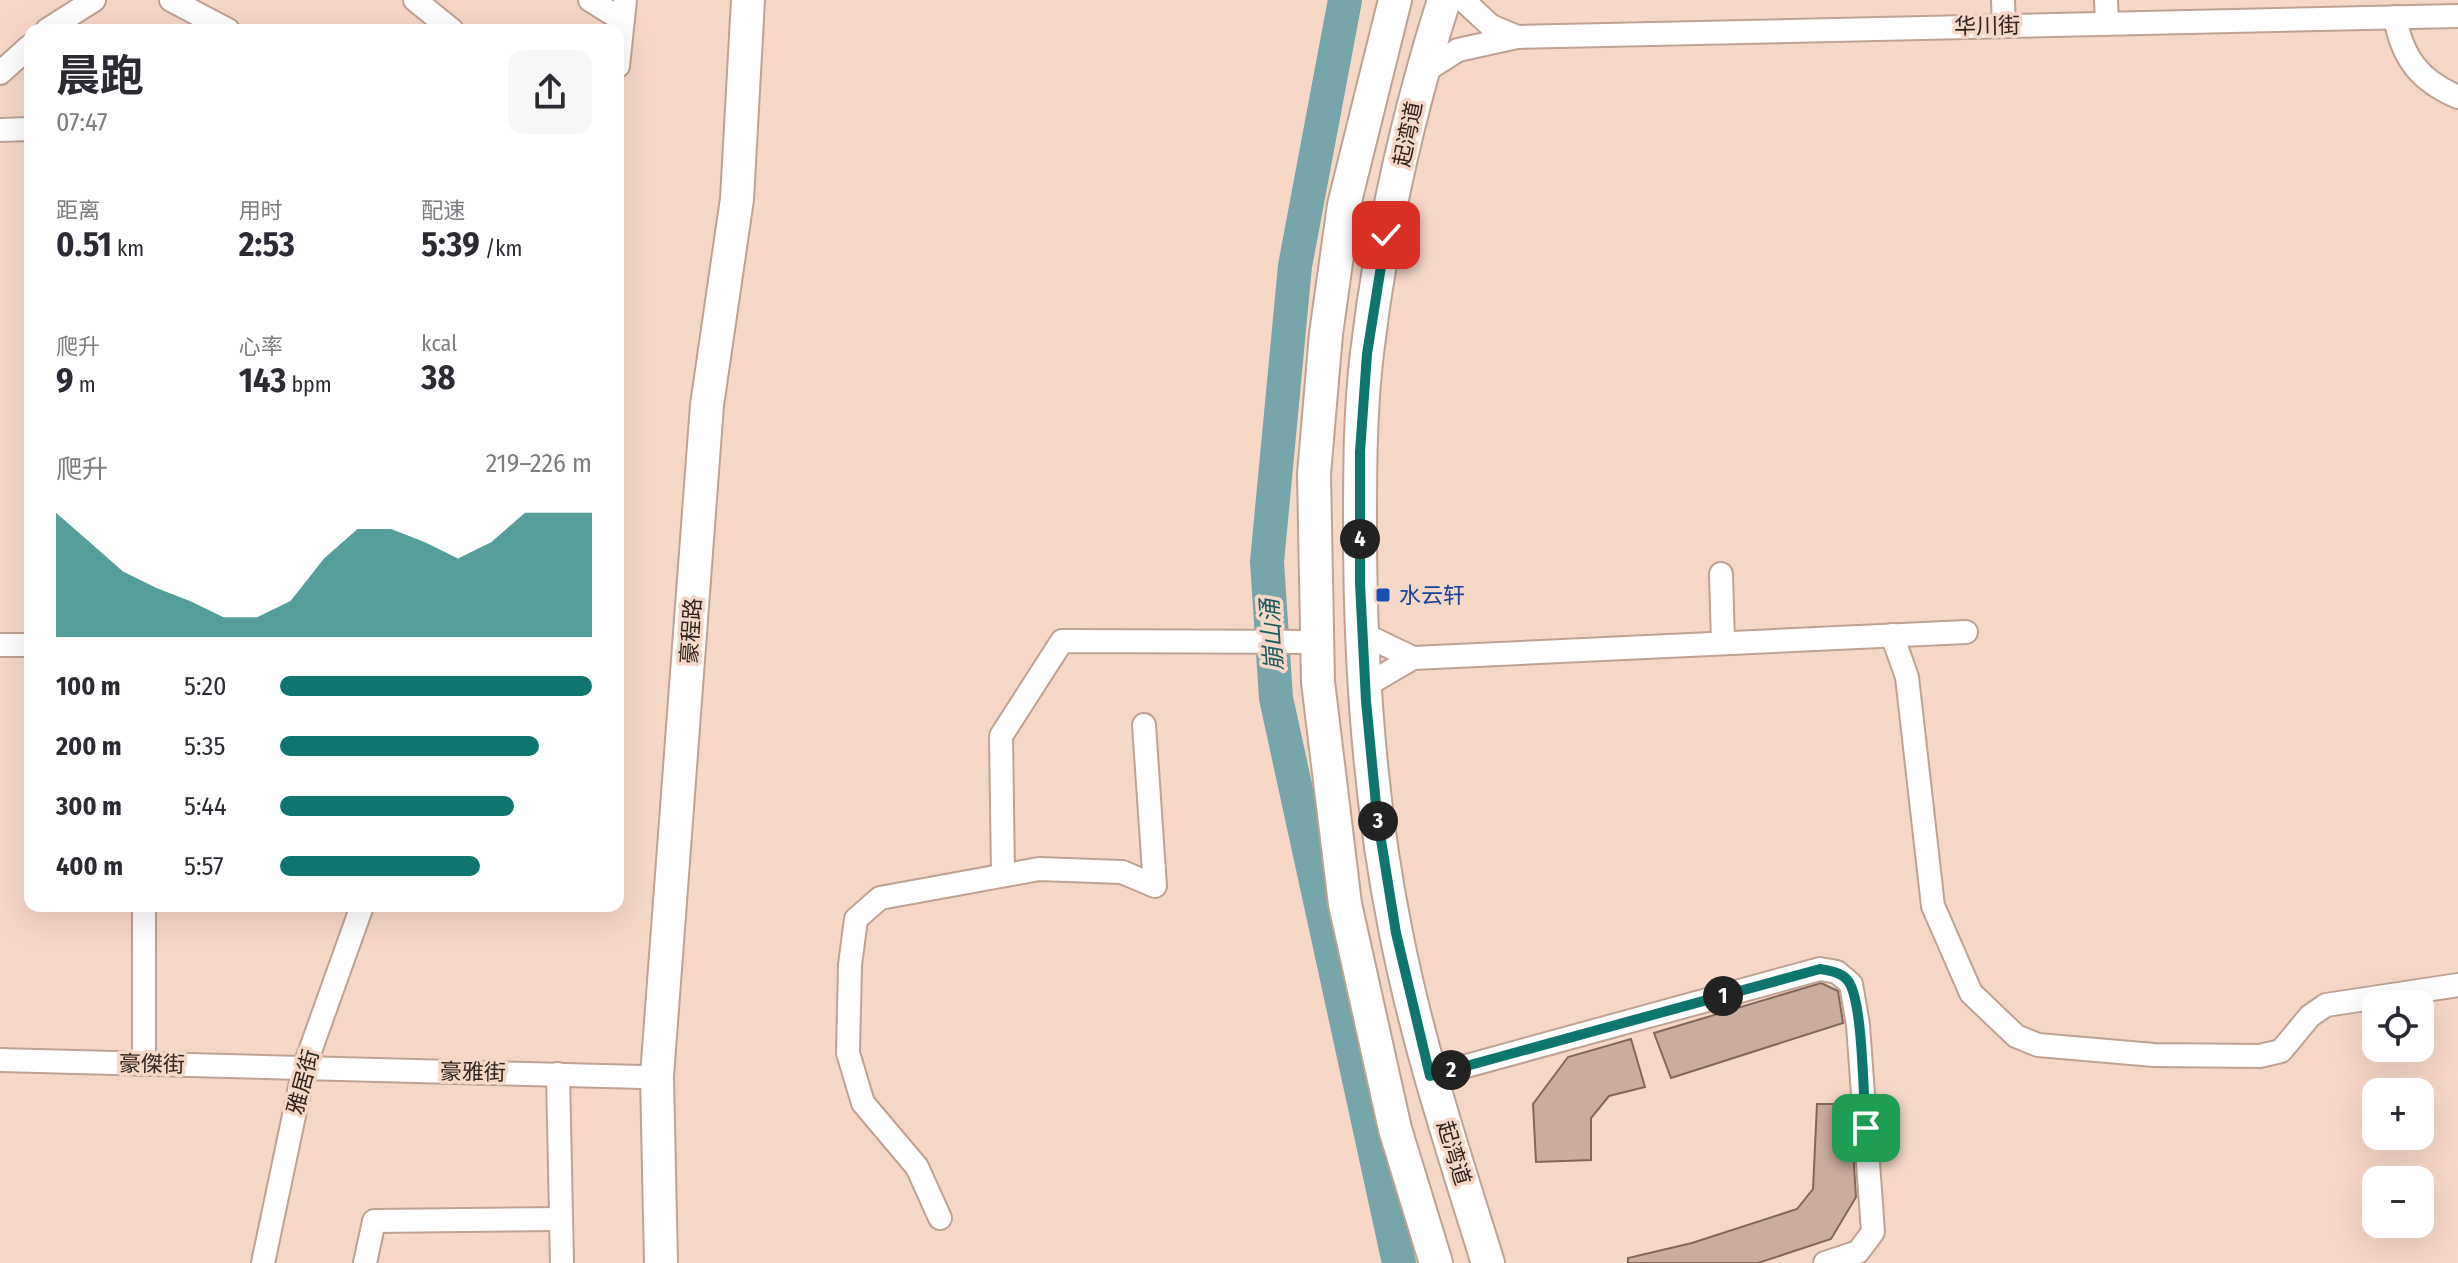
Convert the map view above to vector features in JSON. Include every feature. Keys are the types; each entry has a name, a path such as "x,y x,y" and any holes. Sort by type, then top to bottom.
{"main road":[{"name":"豪程路","path":"640,1263 642,1077 693,392 721,188 731,0"},
{"name":"豪程路","path":"661,1263 657,1076 707,405 737,199 748,0"},
{"name":"起湾道","path":"1395,0 1344,205 1326,334 1314,474 1305,642 1318,682 1345,904 1395,1129 1436,1263"},
{"name":"起湾道","path":"1444,0 1421,73 1386,235 1367,354 1360,452 1363,634 1377,815 1396,933 1430,1076 1488,1263"}],"street":[{"path":"56,24 94,0"},
{"path":"171,0 217,24"},
{"path":"415,0 445,24"},
{"path":"590,0 624,10"},
{"name":"华川街","path":"1463,0 1480,18 1517,37"},
{"path":"2003,0 2004,25"},
{"path":"2106,0 2107,24"},
{"name":"华川街","path":"1421,73 1458,50 1517,37 2458,16"},
{"path":"2395,17 2404,53 2417,72 2435,87 2458,97"},
{"path":"0,73 24,51"},
{"path":"0,130 24,129"},
{"path":"1721,574 1723,643"},
{"path":"1365,686 1413,658 1966,632"},
{"path":"1363,634 1413,658"},
{"path":"1892,635 1907,677 1933,906 1971,993 2016,1036 2038,1045 2154,1055 2260,1056 2281,1051 2310,1016 2326,1005 2458,985"},
{"path":"1003,875 1001,736 1062,641 1305,642"},
{"path":"0,645 24,645"},
{"path":"940,1218 917,1167 863,1103 848,1053 850,965 856,919 880,898 1039,869 1122,872 1155,886 1144,725"},
{"path":"144,912 144,1064"},
{"name":"雅居街","path":"263,1263 304,1068 360,912"},
{"path":"1430,1076 1820,969 1837,972 1851,984 1858,1025 1873,1232 1858,1252 1825,1263"},
{"name":"豪傑街","path":"0,1060 304,1068"},
{"name":"豪雅街","path":"304,1068 642,1077"},
{"path":"558,1074 562,1263"},
{"path":"365,1263 374,1221 561,1219"}],"building":[{"path":"1821,983 1838,991 1843,1023 1671,1078 1654,1033"},
{"path":"1631,1039 1645,1087 1609,1096 1591,1118 1591,1160 1536,1162 1533,1104 1568,1057"},
{"path":"1817,1104 1850,1104 1856,1197 1831,1239 1758,1263 1628,1263 1628,1258 1692,1243 1797,1209 1813,1189"}],"waterway":[{"name":"崩山涌","path":"1345,0 1295,266 1267,562 1276,698 1399,1263"}],"place":[{"name":"水云轩","path":"1383,595"}],"route":[{"path":"1386,235 1367,354 1360,452 1360,583 1366,701 1377,815 1396,933 1430,1076 1820,969 1837,972 1851,984 1858,1025 1866,1128"}]}
